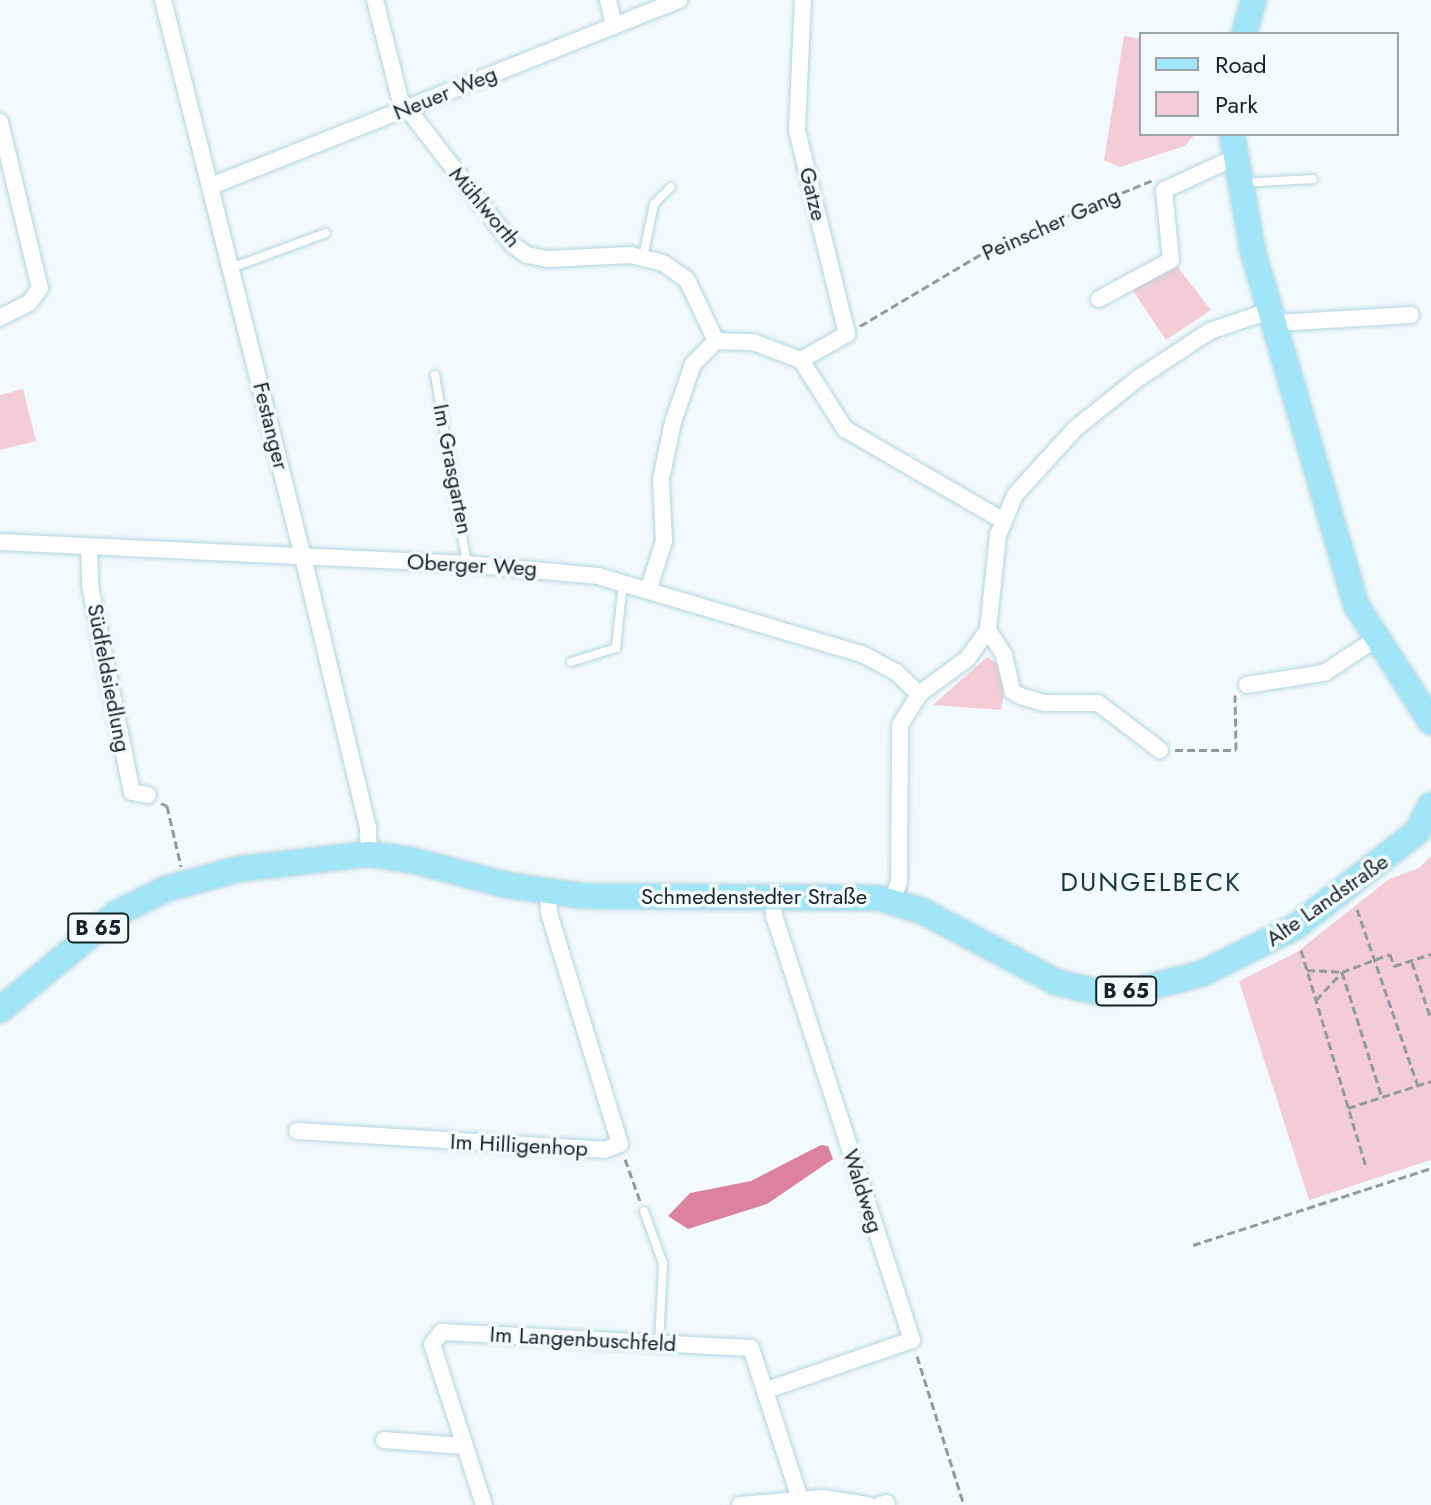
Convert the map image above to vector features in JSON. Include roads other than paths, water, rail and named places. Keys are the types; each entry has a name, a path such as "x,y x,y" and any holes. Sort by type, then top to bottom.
{"main road":[{"path":"1245,32 1254,0"},
{"path":"1233,146 1238,183 1345,571 1374,640 1431,722"},
{"name":"Alte Landstraße","path":"892,901 955,927 1030,972 1077,990 1150,988 1235,960 1295,927 1417,832 1431,805"},
{"name":"Schmedenstedter Straße","path":"0,1010 117,913 166,889 239,869 369,854 548,891 611,897 846,894 892,901"}],"street":[{"name":"Festanger","path":"163,0 303,557 368,827 369,854"},
{"path":"375,0 406,109"},
{"path":"608,0 614,26"},
{"name":"Neuer Weg","path":"211,186 679,0"},
{"name":"Gatze","path":"801,360 847,334 797,130 803,0"},
{"name":"Mühlworth","path":"406,109 486,214 527,255 643,257 663,263 687,280 716,341"},
{"path":"0,122 40,288 29,303 0,318"},
{"path":"1099,299 1171,260 1164,190 1233,146"},
{"path":"1160,750 1098,703 1045,703 1012,691 1004,655 988,630 1002,520 1015,495 1058,445 1136,380 1210,331 1274,317 1411,315"},
{"path":"649,588 664,541 661,479 673,422 693,364 716,341 753,342 801,360 845,429 1002,520"},
{"name":"Oberger Weg","path":"0,542 467,564 623,581 862,654 896,672 919,694"},
{"name":"Südfeldsiedlung","path":"89,548 90,586 132,792 148,795"},
{"name":"Schmedenstedter Straße","path":"892,901 899,882 896,744 900,725 919,694 967,659 988,630"},
{"path":"1247,685 1324,673 1374,640"},
{"name":"Im Hilligenhop","path":"297,1131 604,1150 620,1144 549,913 548,891"},
{"name":"Waldweg","path":"767,1390 912,1340 774,916 773,895"},
{"name":"Im Langenbuschfeld","path":"484,1505 432,1344 434,1336 442,1332 751,1348 800,1499"},
{"path":"384,1440 464,1446"},
{"path":"740,1505 800,1499 868,1505"}],"lane":[{"path":"1238,183 1313,179"},
{"path":"643,257 654,204 671,187"},
{"path":"231,268 326,233"},
{"name":"Im Grasgarten","path":"435,375 467,564"},
{"path":"571,662 616,648 623,581"},
{"path":"644,1211 663,1264 659,1342"}],"district":[{"name":"DUNGELBECK","path":"1151,883"}]}
